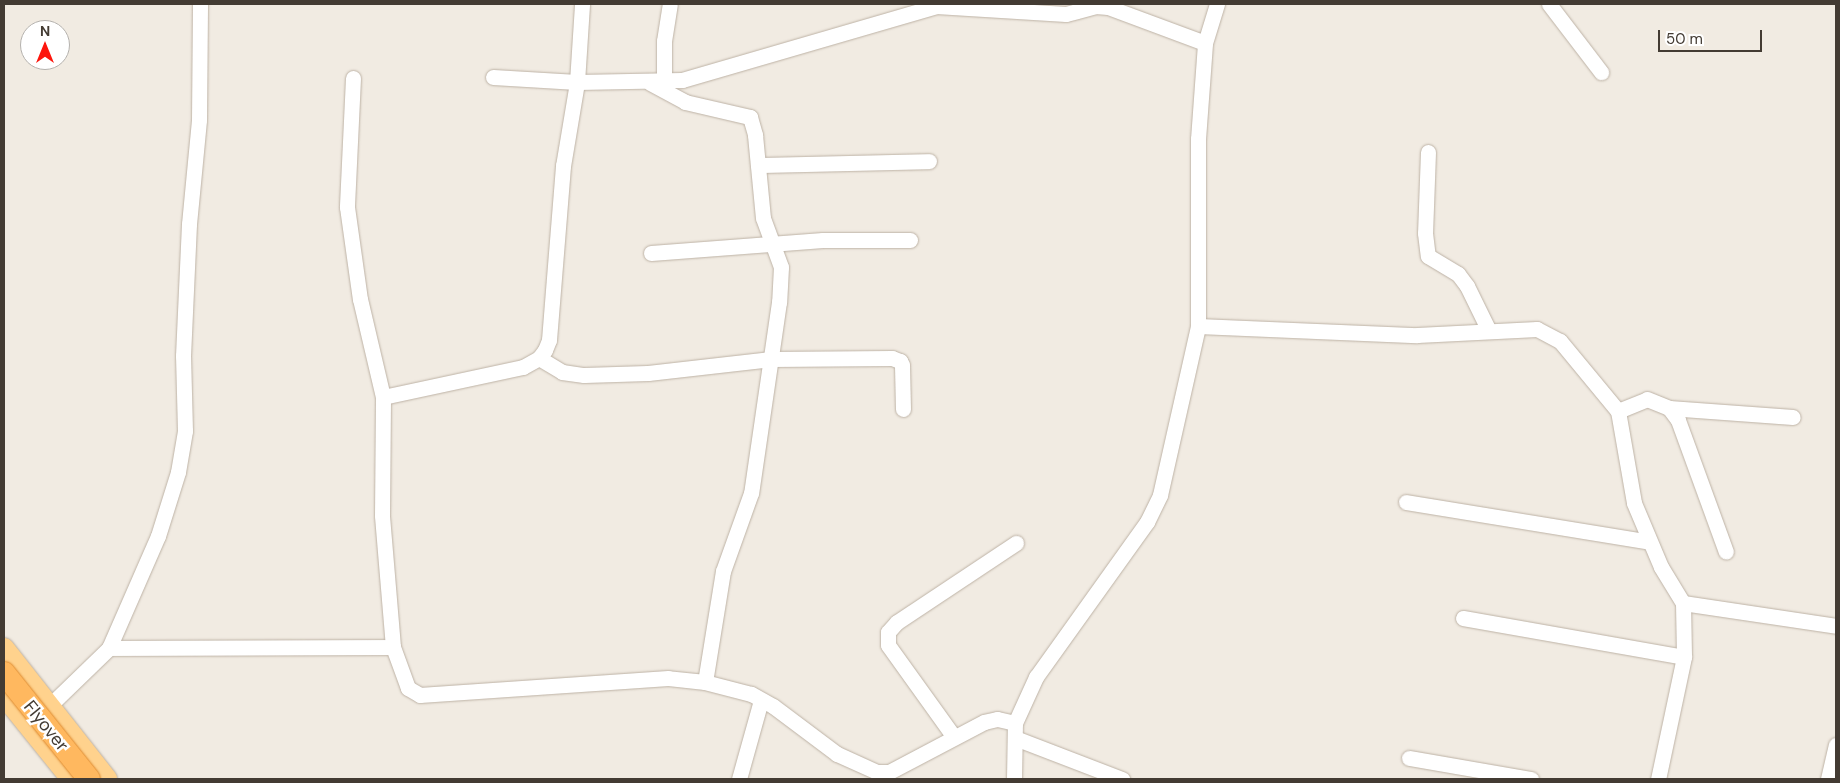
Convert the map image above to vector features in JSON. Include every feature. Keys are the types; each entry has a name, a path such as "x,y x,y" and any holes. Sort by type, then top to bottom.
{"highway":[{"name":"Flyover","path":"4,673 89,779"}],"main road":[{"path":"4,648 107,779"},
{"path":"4,696 71,779"}],"street":[{"path":"383,397 523,367 539,358 549,340 563,166 577,82 582,4"},
{"path":"657,82 670,4"},
{"path":"1014,779 1015,731 1036,677 1147,522 1160,495 1198,326 1197,191 1205,43 1217,4"},
{"path":"1549,4 1601,72"},
{"path":"28,727 109,648 158,536 178,472 185,431 183,356 189,224 199,120 202,5"},
{"path":"493,77 577,82 657,82 712,72 936,5 1066,14 1095,6 1108,7 1205,43"},
{"path":"353,78 347,207 359,291 383,397 382,515 393,647 408,688 425,696 668,678 705,682 729,687 761,700 837,754 878,772 889,772 984,722 998,719 1015,731 1122,779"},
{"path":"657,82 685,102 750,117 758,165 763,218 781,267 781,284 751,492 723,571 705,682"},
{"path":"1428,152 1425,233 1428,256 1458,274 1467,286 1490,331"},
{"path":"758,165 929,161"},
{"path":"651,253 772,243 910,240"},
{"path":"1198,326 1418,335 1537,328 1550,333 1560,340 1618,411 1634,503 1649,542 1684,603 1684,657 1658,779"},
{"path":"539,358 573,375 648,373 771,358 897,358 902,365 903,409"},
{"path":"1618,411 1647,399 1669,408 1792,417"},
{"path":"1669,408 1678,420 1726,552"},
{"path":"1406,502 1649,542"},
{"path":"954,737 888,645 888,632 897,622 1016,544"},
{"path":"1684,603 1836,626"},
{"path":"1463,618 1684,657"},
{"path":"109,648 393,647"},
{"path":"738,779 761,700"},
{"path":"1828,779 1836,745"},
{"path":"1409,758 1530,779"}]}
